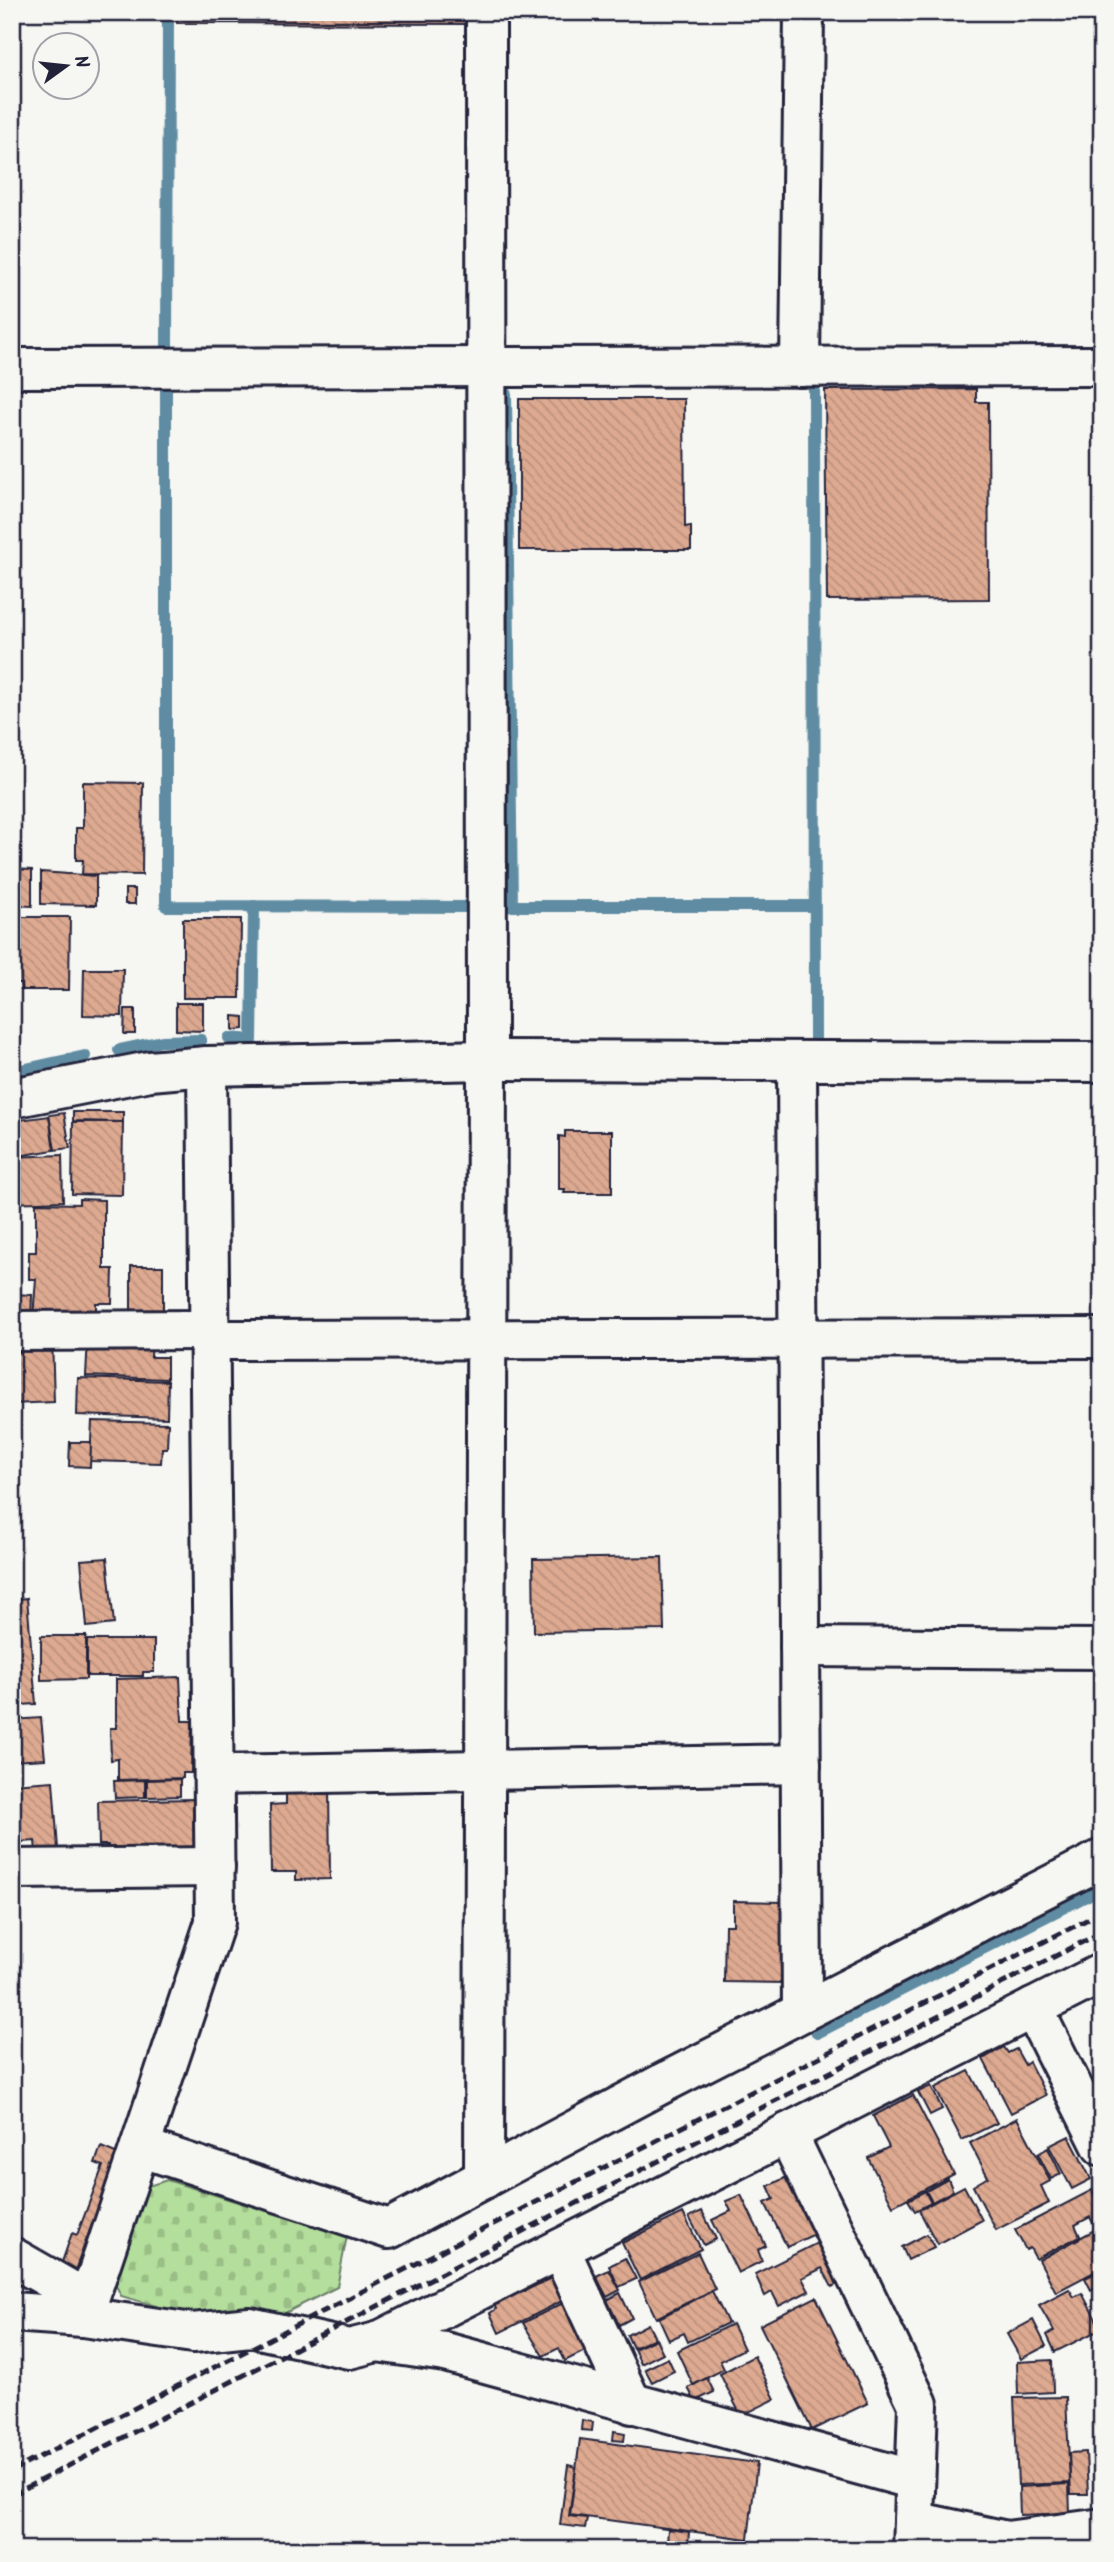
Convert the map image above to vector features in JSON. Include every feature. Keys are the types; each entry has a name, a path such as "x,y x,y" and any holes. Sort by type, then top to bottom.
{"street":[{"path":"484,2179 488,1060 486,12"},
{"path":"800,367 804,12"},
{"path":"12,368 1102,366"},
{"path":"12,1098 150,1071 207,1066 488,1060 1102,1062"},
{"path":"797,1061 802,2012"},
{"path":"86,2309 215,1922 207,1066"},
{"path":"12,1331 486,1341 1102,1338"},
{"path":"800,1647 1102,1649"},
{"path":"214,1775 800,1764"},
{"path":"139,2147 389,2229 802,2012 1102,1859"},
{"path":"12,1869 215,1867"},
{"path":"12,2312 86,2309 193,2333 250,2327 349,2349 377,2342 1102,1972"},
{"path":"1033,2008 1102,2146"},
{"path":"787,2133 918,2404 914,2535 1007,2541 1102,2528"},
{"path":"560,2249 632,2404"},
{"path":"12,2257 86,2309"},
{"path":"377,2342 445,2352 915,2480"}],"green space":[{"path":"167,2180 347,2236 337,2287 269,2321 201,2319 121,2296 114,2281 148,2186"}],"building":[{"path":"176,12 466,12 466,24 177,23"},
{"path":"976,389 976,402 988,402 989,599 827,600 825,390"},
{"path":"519,399 684,399 685,527 691,526 691,550 519,550"},
{"path":"83,782 143,783 142,875 82,874 83,860 76,860 76,828 83,828"},
{"path":"12,869 32,870 32,906 12,905"},
{"path":"41,872 96,876 96,905 41,904"},
{"path":"125,889 135,889 135,904 125,904"},
{"path":"12,917 70,917 69,990 21,990 20,983 12,983"},
{"path":"183,919 241,919 240,998 183,998"},
{"path":"84,969 123,969 122,1016 83,1015"},
{"path":"176,1003 203,1003 203,1031 176,1030"},
{"path":"125,1009 135,1009 135,1034 124,1034"},
{"path":"233,1016 244,1017 244,1029 233,1030"},
{"path":"73,1112 123,1112 123,1122 73,1121"},
{"path":"64,1113 70,1148 55,1150 49,1115"},
{"path":"49,1116 54,1150 12,1157 12,1121"},
{"path":"73,1122 123,1122 122,1195 72,1194"},
{"path":"565,1131 612,1131 612,1193 564,1193 565,1189 559,1189 559,1136 565,1137"},
{"path":"62,1155 63,1201 12,1203 12,1157"},
{"path":"79,1199 104,1200 104,1269 113,1269 112,1303 96,1303 96,1317 33,1317 36,1279 29,1279 29,1252 36,1252 36,1203 79,1204"},
{"path":"131,1266 163,1266 163,1314 131,1314"},
{"path":"12,1294 32,1295 31,1318 12,1318"},
{"path":"52,1337 54,1402 12,1404 12,1339"},
{"path":"88,1337 152,1339 151,1357 167,1357 167,1379 86,1376"},
{"path":"78,1378 168,1381 167,1418 77,1415"},
{"path":"92,1421 168,1423 167,1448 162,1448 161,1463 90,1461"},
{"path":"70,1442 91,1442 90,1467 69,1466"},
{"path":"662,1557 664,1630 534,1632 533,1559"},
{"path":"107,1558 114,1624 87,1627 81,1560"},
{"path":"27,1598 36,1704 20,1705 21,1714 12,1715 12,1600"},
{"path":"41,1636 86,1636 86,1679 41,1680"},
{"path":"87,1640 154,1640 154,1672 143,1672 143,1676 87,1676"},
{"path":"180,1677 182,1721 192,1721 191,1773 183,1773 183,1778 118,1780 118,1759 111,1760 110,1728 116,1728 116,1679"},
{"path":"41,1718 45,1759 12,1761 12,1720"},
{"path":"180,1779 180,1796 147,1797 147,1780"},
{"path":"145,1780 145,1797 115,1798 114,1781"},
{"path":"53,1781 58,1849 36,1851 35,1841 12,1843 12,1784"},
{"path":"329,1784 330,1879 296,1880 296,1872 271,1872 270,1805 286,1804 286,1791"},
{"path":"193,1799 194,1847 108,1849 108,1845 99,1845 98,1801"},
{"path":"733,1901 786,1902 785,1983 724,1982 725,1925 733,1925"},
{"path":"1004,2047 1008,2053 1016,2049 1025,2065 1029,2062 1046,2095 1011,2113 983,2059"},
{"path":"969,2071 997,2123 962,2140 935,2088"},
{"path":"931,2086 942,2109 930,2115 918,2092"},
{"path":"913,2095 954,2174 893,2206 868,2158 889,2147 873,2116"},
{"path":"1017,2118 1050,2181 1041,2186 1049,2203 996,2230 973,2186 988,2177 970,2143"},
{"path":"1069,2136 1091,2179 1072,2189 1049,2146"},
{"path":"101,2147 118,2154 74,2273 60,2268 72,2233 77,2235 103,2166 95,2163"},
{"path":"1048,2148 1061,2174 1051,2179 1038,2154"},
{"path":"793,2174 821,2231 787,2247 765,2203 774,2199 768,2186"},
{"path":"948,2179 953,2191 932,2202 926,2191"},
{"path":"964,2186 982,2220 937,2244 919,2210"},
{"path":"1092,2190 1102,2208 1102,2224 1095,2227 1090,2217 1075,2225 1080,2236 1036,2259 1030,2248 1026,2250 1015,2230"},
{"path":"925,2191 931,2203 915,2211 908,2200"},
{"path":"741,2195 766,2246 758,2250 762,2261 738,2273 712,2220 731,2211 726,2201"},
{"path":"702,2211 716,2239 704,2245 689,2217"},
{"path":"683,2213 701,2249 640,2280 622,2243"},
{"path":"1100,2227 1102,2268 1056,2292 1039,2260"},
{"path":"927,2234 934,2247 908,2260 902,2247"},
{"path":"823,2240 843,2281 832,2287 822,2268 802,2278 809,2291 779,2306 772,2292 765,2296 755,2274"},
{"path":"698,2253 715,2289 656,2318 639,2282"},
{"path":"625,2258 636,2279 619,2287 609,2266"},
{"path":"609,2270 620,2290 607,2297 596,2276"},
{"path":"1102,2270 1102,2284 1091,2290 1085,2278"},
{"path":"553,2277 564,2300 499,2333 490,2313 496,2309 490,2296 516,2284 521,2293"},
{"path":"1069,2289 1074,2297 1082,2293 1101,2329 1055,2352 1047,2335 1054,2331 1039,2305"},
{"path":"712,2291 728,2323 688,2342 684,2333 669,2340 659,2318"},
{"path":"620,2293 632,2318 619,2325 607,2300"},
{"path":"816,2297 868,2403 812,2430 760,2325"},
{"path":"565,2302 589,2349 565,2361 559,2348 543,2356 523,2323"},
{"path":"1033,2320 1046,2346 1021,2359 1007,2334"},
{"path":"648,2324 655,2338 633,2348 627,2335"},
{"path":"732,2324 744,2349 720,2361 724,2369 693,2385 677,2351"},
{"path":"656,2339 663,2353 641,2364 634,2349"},
{"path":"754,2356 775,2399 741,2416 720,2374"},
{"path":"668,2358 674,2371 652,2382 645,2369"},
{"path":"1052,2360 1053,2392 1018,2394 1017,2362"},
{"path":"707,2378 714,2392 695,2401 688,2388"},
{"path":"1066,2397 1070,2483 1018,2485 1014,2398"},
{"path":"582,2420 593,2422 592,2431 581,2430"},
{"path":"614,2431 625,2433 624,2441 613,2440"},
{"path":"580,2439 757,2463 748,2539 570,2515"},
{"path":"1086,2452 1088,2494 1071,2494 1069,2453"},
{"path":"568,2465 576,2467 569,2516 587,2518 585,2528 560,2525"},
{"path":"1069,2484 1070,2513 1020,2515 1019,2487"},
{"path":"668,2529 689,2532 688,2544 667,2542"},
{"path":"173,2542 225,2550 172,2550"}],"waterway":[{"path":"167,349 168,12"},
{"path":"814,385 815,1039"},
{"path":"166,390 166,906 474,907"},
{"path":"506,394 512,906 814,906"},
{"path":"229,1038 252,1040 254,906"},
{"path":"119,1050 162,1041 201,1040"},
{"path":"12,1072 85,1056"},
{"path":"817,2033 1102,1888"}],"railway":[{"path":"12,2471 1102,1912"},
{"path":"12,2495 1102,1932"}]}
